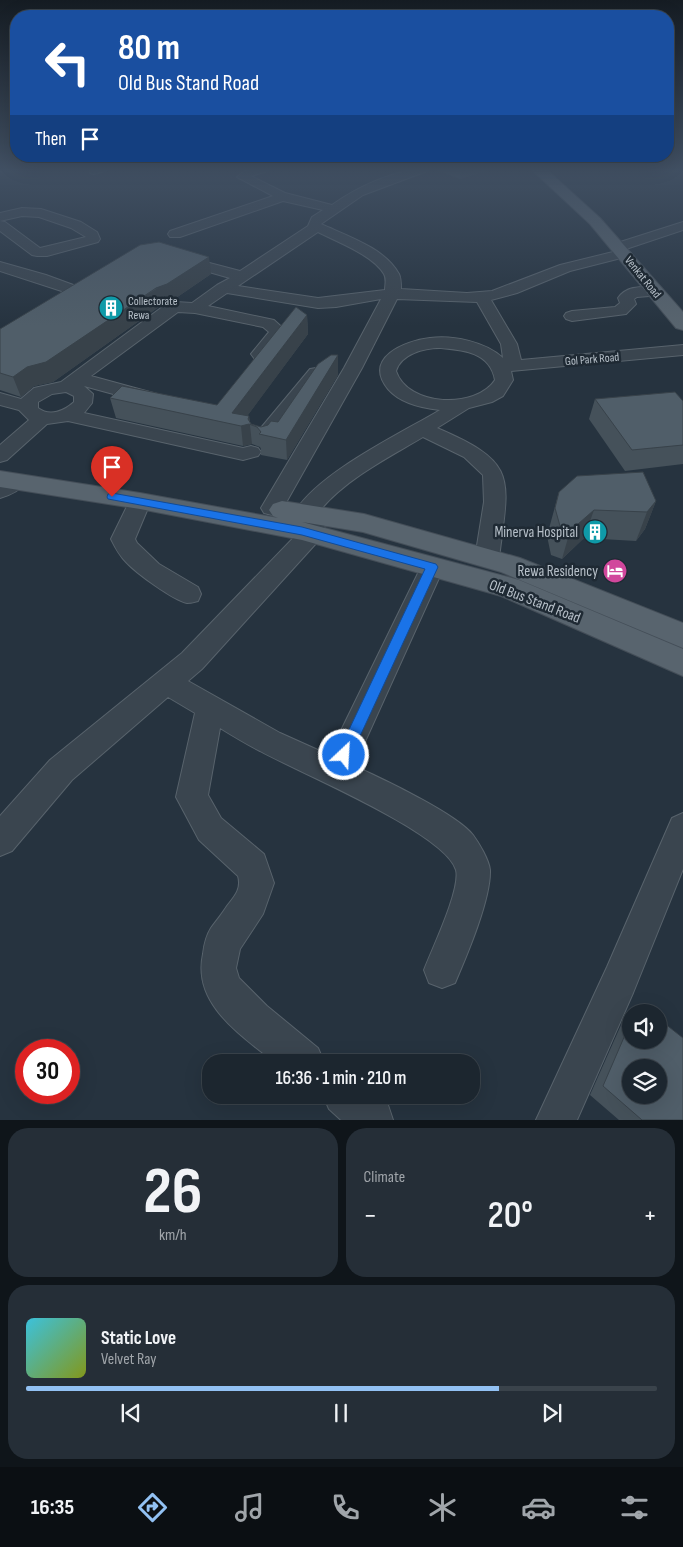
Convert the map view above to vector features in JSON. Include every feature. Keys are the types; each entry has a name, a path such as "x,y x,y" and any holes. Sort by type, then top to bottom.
{"main road":[{"name":"Venkat Road","path":"594,221 679,317"},
{"name":"Old Bus Stand Road","path":"4,478 272,508 432,567 509,588 683,663"},
{"name":"Old Bus Stand Road","path":"4,478 140,501 311,521 364,523 510,565 683,636"}],"street":[{"path":"175,234 214,221"},
{"path":"316,221 314,225 316,227"},
{"path":"0,225 32,250 42,253 92,239 92,236 69,222 15,236"},
{"path":"222,288 318,303 392,294 456,299 482,297 503,292 683,226"},
{"path":"194,308 316,227"},
{"path":"272,508 353,368 392,294 392,276 384,264 368,252 316,227"},
{"path":"163,254 240,276"},
{"path":"0,266 82,293"},
{"path":"65,303 96,284"},
{"path":"572,316 620,311 628,304 626,298 628,294 634,292 656,292"},
{"path":"482,297 509,344 507,367 504,380 498,391 483,400 462,405 438,404 415,399 398,389 388,377 388,365 396,354 411,347 431,343 452,343 482,352 507,367"},
{"path":"27,406 32,397 38,393 71,382 166,311 176,307 194,308 268,323 275,327 278,331 249,367"},
{"name":"Gol Park Road","path":"507,367 683,350"},
{"path":"0,399 27,406 31,414 43,418 68,415 243,454 256,445 309,379 317,372 328,367 353,368"},
{"path":"71,382 171,404"},
{"path":"68,415 80,407 85,398 71,382"},
{"path":"0,840 60,770 192,661 311,521 323,493 344,476 462,405"},
{"path":"0,456 43,418"},
{"path":"422,429 463,448 482,461 494,475 495,492 487,558"},
{"path":"140,501 123,539 126,549 134,557 189,594"},
{"path":"336,772 432,567"},
{"path":"166,682 270,742 336,772 433,824 461,846 473,868 471,892 442,970"},
{"path":"210,708 192,797 210,829 252,866 257,883 251,902 224,942 218,968 222,988 253,1020 294,1054"},
{"path":"556,1120 620,980 683,829"},
{"path":"354,1104 373,1120"}],"building":[{"path":"159,242 209,257 167,284 156,288 46,362 27,367 13,377 0,373 0,329 140,245"},
{"path":"296,307 307,315 232,413 249,416 248,419 251,424 261,427 268,425 271,421 278,422 318,364 331,355 338,355 286,440 259,434 261,432 257,427 249,424 241,426 110,398 122,386 217,405"},
{"path":"675,392 683,401 683,445 632,450 595,399"},
{"path":"643,472 656,501 647,512 594,510 570,531 560,526 555,508 559,492 577,476"},
{"path":"667,1025 683,1038 683,1120 642,1120 624,1104 667,1104 667,1059 622,1059 622,1103 603,1086 622,1042 622,1049 667,1049"}],"place":[{"name":"Collectorate Rewa","path":"111,308"},
{"name":"Minerva Hospital","path":"595,532"},
{"name":"Rewa Residency","path":"615,571"}],"route":[{"path":"112,497 302,531 432,567 344,755"}]}
